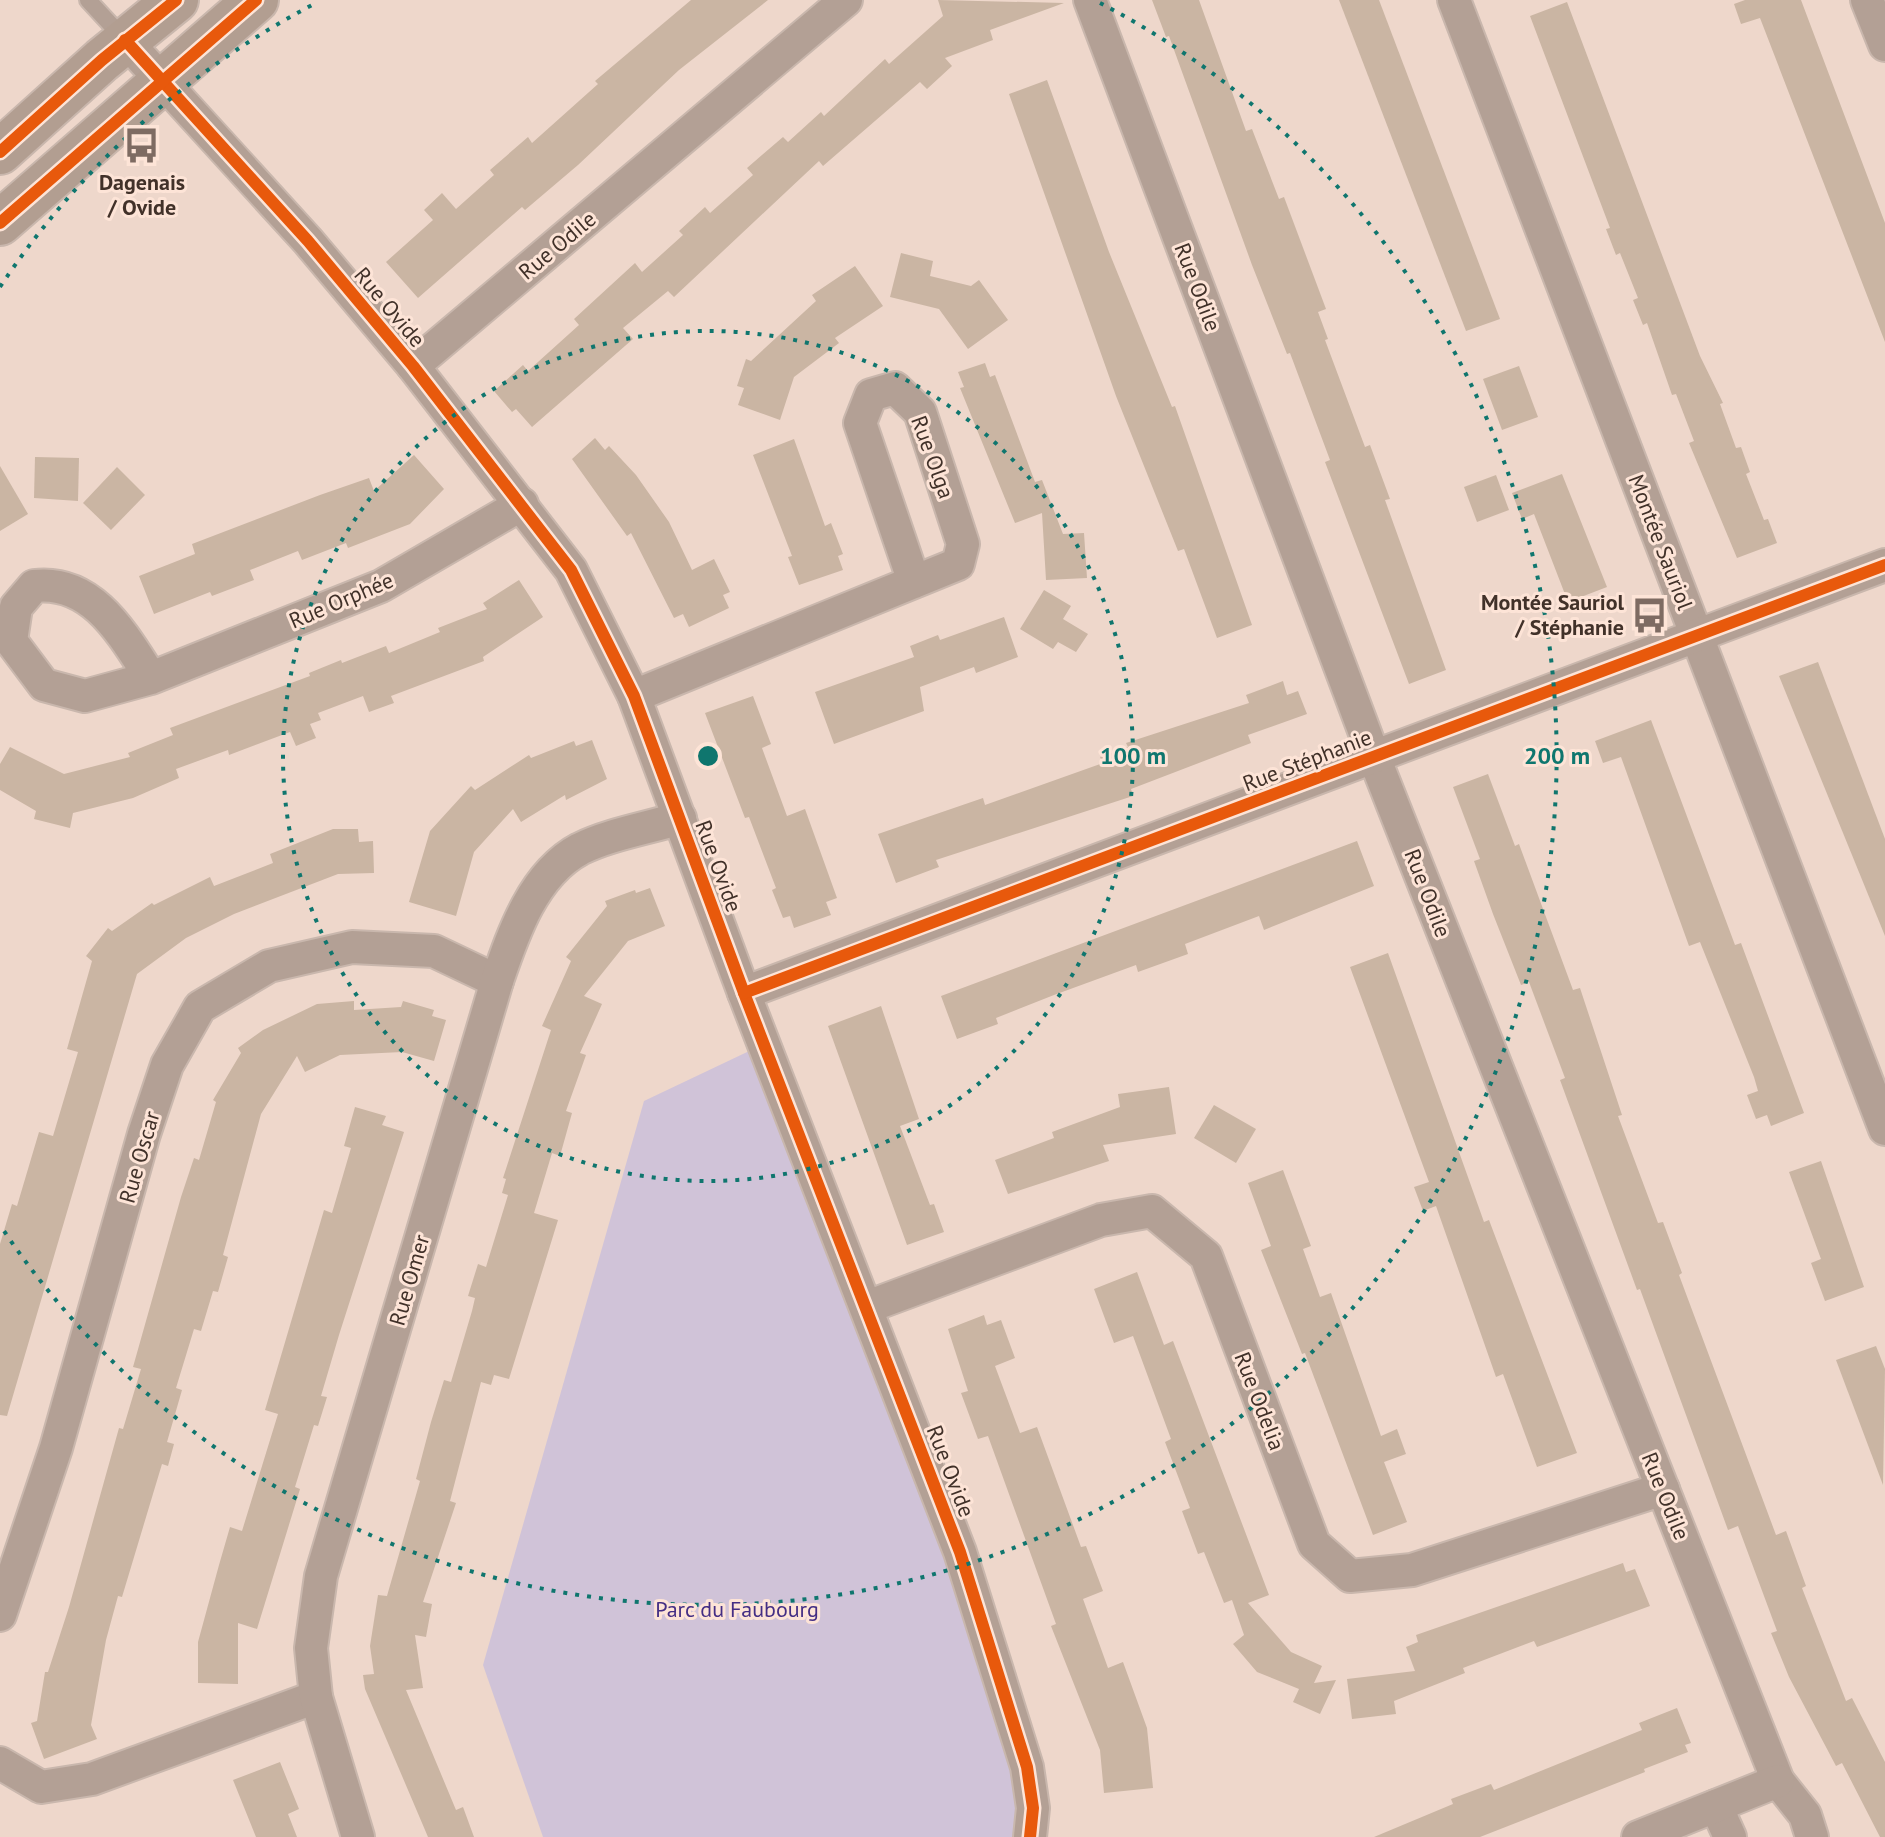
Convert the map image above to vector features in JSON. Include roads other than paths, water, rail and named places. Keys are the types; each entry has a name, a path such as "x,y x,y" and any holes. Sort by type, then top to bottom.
{"main road":[{"path":"0,152 125,40 176,0"},
{"path":"0,223 256,0"}],"street":[{"name":"Rue Odile","path":"413,366 846,0"},
{"name":"Rue Odile","path":"1090,0 1374,757 1778,1781 1805,1815 1812,1837"},
{"name":"Montée Sauriol","path":"1454,0 1885,1129"},
{"path":"1867,0 1885,45"},
{"name":"Rue Ovide","path":"125,40 308,241 413,366 571,570 634,696 744,993 960,1552 1027,1767 1033,1808 1030,1837"},
{"name":"Rue Olga","path":"634,696 914,582 958,564 963,544 920,412 895,388 871,395 860,423 914,582"},
{"name":"Rue Orphée","path":"151,678 381,586 522,504"},
{"name":"Rue Stéphanie","path":"744,993 1885,565"},
{"name":"Rue Omer","path":"358,1837 316,1697 311,1648 321,1576 497,981 516,924 545,880 580,849 680,818"},
{"name":"Rue Oscar","path":"0,1615 56,1448 167,1065 200,1007 269,966 352,947 434,951 497,981"},
{"name":"Rue Odelia","path":"867,1307 1101,1220 1152,1211 1206,1256 1314,1544 1350,1576 1412,1570 1663,1489"},
{"path":"0,1763 41,1787 92,1779 316,1697"},
{"path":"1638,1837 1778,1781"},
{"path":"1716,1806 1730,1837"}],"lane":[{"path":"88,0 125,40"}],"place":[{"name":"Dagenais / Ovide","path":"142,146"},
{"name":"Montée Sauriol / Stéphanie","path":"1650,615"}],"park label":[{"name":"Parc du Faubourg","path":"737,1609"}]}
